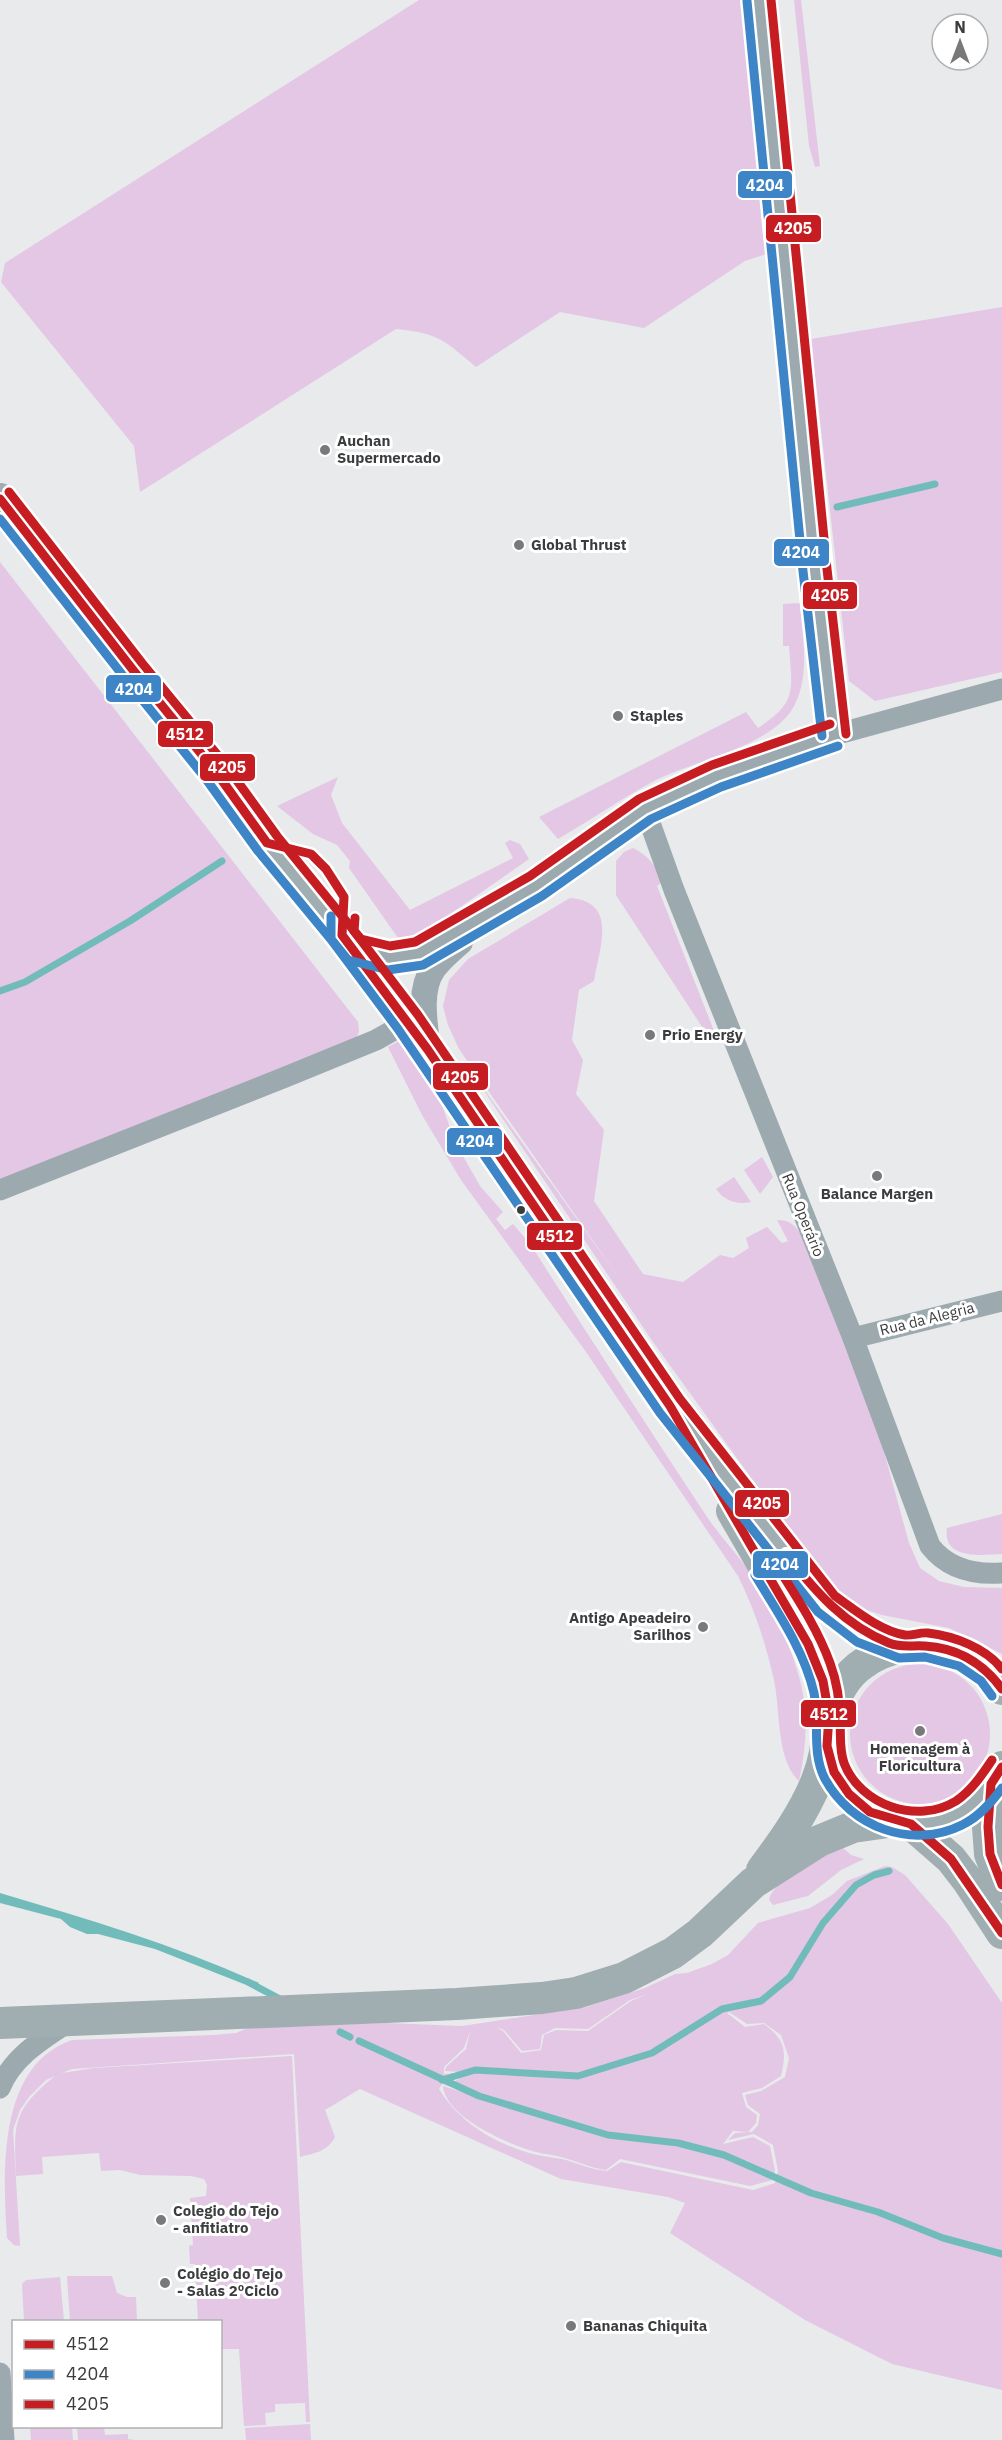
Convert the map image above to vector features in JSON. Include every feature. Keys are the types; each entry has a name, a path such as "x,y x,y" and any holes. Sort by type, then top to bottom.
{"main road":[{"path":"0,499 408,1022 670,1406 827,1605 863,1631 903,1647"},
{"path":"0,2023 457,2004 542,1998 576,1993 624,1978 673,1953 700,1933 753,1883 800,1818 818,1780 827,1746 829,1715 823,1681 808,1644 670,1406"},
{"path":"829,1715 836,1695 848,1677 864,1663 882,1653 903,1647 926,1646 946,1649 990,1668 1002,1689"},
{"path":"827,1746 834,1772 849,1794 870,1812 903,1823 951,1859 1002,1933"},
{"path":"753,1883 819,1841 853,1827 934,1822 956,1814 975,1801 996,1775"},
{"path":"996,1775 988,1827 990,1854 1002,1885"}],"street":[{"path":"759,0 814,570 834,735"},
{"path":"354,950 389,958 411,957 486,916 560,870 645,809 716,776 834,735 1002,688"},
{"name":"Rua Operário","path":"645,809 674,890 853,1338 930,1546 938,1556 958,1569 1002,1573"},
{"path":"428,1050 424,1007 430,974 486,916"},
{"path":"0,1190 376,1040 408,1022"},
{"name":"Rua da Alegria","path":"853,1338 1002,1301"},
{"path":"0,2088 24,2055 74,2019"},
{"path":"0,2373 4,2440"}],"shaded area":[{"path":"419,0 743,0 772,252 745,261 644,328 560,312 476,367 432,336 396,329 140,492 134,446 1,282 5,263"},
{"path":"794,0 801,0 820,166 815,167 809,146"},
{"path":"1002,307 1002,672 875,701 849,681 811,339"},
{"path":"0,562 358,1022 359,1031 355,1044 0,1179"},
{"path":"800,603 804,653 803,678 796,702 786,717 772,730 734,750 656,780 558,839 539,817 746,712 758,728 771,719 790,694 789,646 783,646 783,604"},
{"path":"338,777 331,795 342,823 410,910 513,858 505,843 510,840 520,844 529,859 439,922 411,938 398,938 349,868 350,861 337,845 313,834 277,806"},
{"path":"633,848 651,862 662,882 657,886 716,1036 710,1039 616,895 616,861 624,852"},
{"path":"570,898 585,901 595,908 600,917 602,929 602,941 594,981 579,990 572,1040 583,1060 576,1094 604,1130 594,1201 643,1274 683,1282 720,1255 733,1258 749,1248 746,1238 767,1227 782,1243 788,1241 777,1220 791,1223 796,1227 875,1419 909,1543 920,1568 939,1581 964,1587 1002,1588 1002,1654 949,1628 882,1615 858,1607 835,1589 811,1561 653,1342 466,1064 622,1282 459,1049 448,1025 443,1006 449,980 468,959"},
{"path":"401,1040 426,1077 443,1108 455,1142 480,1186 503,1212 496,1219 505,1230 513,1224 531,1245 709,1520 749,1571 767,1601 790,1649 802,1687 806,1727 799,1781 791,1771 782,1746 775,1688 763,1637 738,1576 586,1352 461,1180 422,1115 388,1047"},
{"path":"762,1157 773,1177 760,1194 744,1170"},
{"path":"734,1177 751,1202 731,1201 723,1197 716,1189"},
{"path":"1002,1514 1002,1554 974,1555 957,1551 951,1546 947,1538 947,1528"},
{"path":"920,1664 947,1670 959,1676 969,1685 978,1695 984,1707 990,1734 984,1761 978,1773 969,1783 959,1792 947,1798 920,1804 893,1798 881,1792 871,1783 862,1773 856,1761 850,1734 856,1707 862,1695 871,1685 881,1676 893,1670"},
{"path":"840,1845 851,1855 864,1859 841,1870 808,1896 773,1905 769,1900 779,1884 788,1876"},
{"path":"885,1866 892,1867 905,1875 948,1924 1002,2003 1002,2390 892,2364 805,2320 670,2233 685,2203 668,2197 561,2179 360,2089 325,2110 335,2137 332,2142 320,2151 300,2157 294,2054 72,2069 62,2073 94,2068 292,2056 310,2422 306,2422 305,2403 275,2404 275,2412 265,2413 266,2425 244,2426 239,2349 222,2349 222,2320 198,2320 195,2264 190,2264 189,2246 193,2245 190,2198 206,2196 207,2185 204,2179 191,2176 140,2175 120,2170 101,2171 99,2153 42,2157 43,2174 16,2176 15,2143 19,2119 30,2099 55,2076 46,2080 29,2097 20,2110 13,2130 20,2246 14,2245 7,2238 6,2149 18,2094 31,2071 48,2053 72,2040 214,2035 236,2033 250,2027 386,2023 462,2026 586,2007 645,1988 675,1974 687,1973 712,1964 728,1955 758,1923 810,1908 832,1895 847,1881","holes":["648,1994 631,2001 588,2031 556,2030 544,2035 541,2050 521,2053 503,2031 496,2027 504,2030 522,2051 540,2049 542,2035 555,2028 588,2029 630,2000","729,2012 747,2024 764,2023 781,2035 789,2058 785,2077 761,2091 745,2095 748,2105 760,2114 758,2125 752,2132 735,2133 728,2140 754,2134 773,2145 778,2171 775,2183 753,2190 621,2162 607,2171 590,2168 562,2159 516,2149 490,2137 467,2121 456,2111 447,2101 439,2089 442,2084 458,2089 451,2081 457,2073 444,2074 444,2067 464,2048 470,2031 466,2049 446,2067 445,2071 461,2072 462,2077 455,2081 464,2088 462,2092 443,2086 446,2097 454,2108 491,2134 533,2151 557,2156 594,2168 606,2170 620,2159 750,2186 773,2180 775,2171 770,2146 753,2137 723,2144 733,2131 748,2132 756,2123 757,2115 746,2107 742,2093 762,2088 781,2076 784,2052 776,2035 764,2024 745,2027 727,2013"]},
{"path":"67,2276 112,2276 117,2293 127,2297 136,2297 137,2320 70,2320"},
{"path":"60,2277 64,2320 24,2320 22,2284 26,2280"},
{"path":"310,2424 311,2440 246,2440 245,2428"},
{"path":"30,2428 72,2428 73,2440 31,2440"},
{"path":"77,2428 104,2428 105,2435 128,2434 128,2439 135,2440 78,2440"}],"water":[{"path":"0,1893 163,1945 259,1983 254,1988 155,1949 98,1934 87,1934 70,1927 61,1919 0,1903"}],"waterway":[{"path":"837,507 935,484"},
{"path":"0,991 25,982 130,921 222,861"},
{"path":"442,2080 475,2070 578,2076 652,2053 722,2009 761,2001 790,1977 823,1923 856,1885 874,1875 889,1871"},
{"path":"248,1982 280,1999"},
{"path":"340,2032 350,2037"},
{"path":"359,2041 479,2096 608,2135 678,2143 724,2155 811,2193 878,2212 943,2238 1002,2254"}],"transit line":[{"name":"4205","path":"771,0 827,569 846,734"},
{"name":"4204","path":"747,1 803,571 822,736"},
{"name":"4205","path":"9,492 142,663 225,764 277,836 351,927 418,1015 680,1399 835,1596 886,1629 905,1635 928,1633 959,1640 987,1655 1002,1669"},
{"name":"4512","path":"0,499 133,670 216,772 267,843 311,854 326,869 344,897 342,935 428,1050 670,1406 808,1644 823,1681 829,1715 827,1746 834,1772 849,1794 870,1812 911,1824 951,1859 1002,1933"},
{"name":"4204","path":"0,519 206,779 258,851 333,942 398,1029 660,1413 818,1612 857,1642 899,1658 925,1657 959,1666 981,1681 992,1696"},
{"name":"4205","path":"355,918 354,931 361,939 390,946 415,942 530,876 639,799 712,765 830,724"},
{"name":"4204","path":"331,916 331,939 348,960 388,970 423,965 542,896 651,819 721,787 838,746"},
{"name":"4512","path":"786,1554 819,1594 858,1627 894,1645 937,1647 969,1658 987,1672 1002,1689"},
{"name":"4205","path":"775,1563 798,1599 825,1650 835,1677 839,1700 842,1758 852,1778 863,1790 876,1800 908,1811 941,1808 956,1801 967,1792 992,1760"},
{"name":"4204","path":"755,1575 804,1662 816,1704 817,1748 821,1769 836,1796 850,1810 884,1829 904,1834 923,1835 943,1832 968,1822 984,1809 1002,1788"},
{"name":"4512","path":"1002,1767 991,1784 988,1827 990,1854 1002,1885"}],"place":[{"name":"Auchan Supermercado","path":"325,450"},
{"name":"Global Thrust","path":"519,545"},
{"name":"Staples","path":"618,716"},
{"name":"Prio Energy","path":"650,1035"},
{"name":"Balance Margen","path":"877,1176"},
{"name":"Antigo Apeadeiro Sarilhos","path":"703,1627"},
{"name":"Homenagem à Floricultura","path":"920,1731"},
{"name":"Colegio do Tejo - anfitiatro","path":"161,2220"},
{"name":"Colégio do Tejo - Salas 2ºCiclo","path":"165,2283"},
{"name":"Bananas Chiquita","path":"571,2326"}]}
